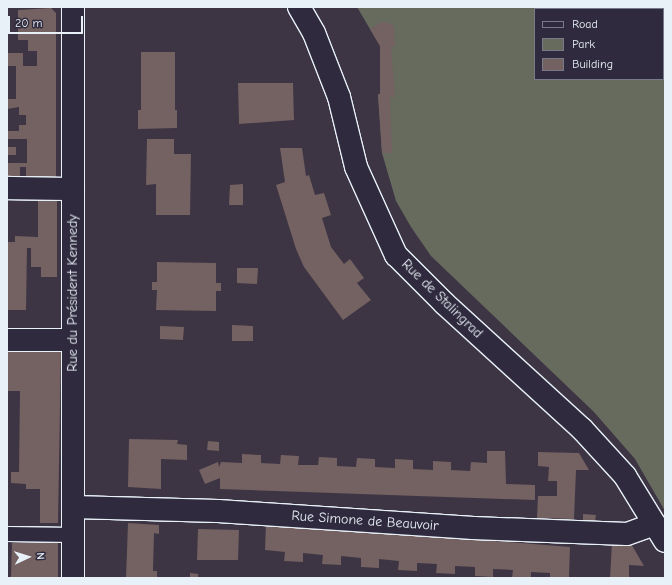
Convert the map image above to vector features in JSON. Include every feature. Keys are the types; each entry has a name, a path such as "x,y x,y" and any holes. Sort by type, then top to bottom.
{"street":[{"name":"Rue du Président Kennedy","path":"73,578 74,7"},
{"name":"Rue de Stalingrad","path":"300,7 314,33 339,97 356,167 396,255 445,304 582,429 625,476 660,533"},
{"path":"7,188 73,189"},
{"path":"7,340 73,340"},
{"name":"Rue Simone de Beauvoir","path":"73,507 218,511 473,528 627,534 660,533"}],"lane":[{"path":"7,534 73,535"}],"green space":[{"path":"357,7 665,7 665,511 635,459 594,412 431,256 411,227 396,201 382,153 378,94 380,94 380,46"}],"building":[{"path":"51,8 56,13 56,180 26,180 26,167 20,167 20,180 8,180 7,163 27,163 27,139 7,139 7,131 19,131 19,125 26,125 26,115 19,115 19,107 7,109 7,99 16,99 16,66 7,66 7,53 23,53 23,66 37,66 37,51 28,51 28,40 18,40 18,10"},
{"path":"384,21 394,26 395,46 391,46 395,97 390,97 392,153 382,153 378,94 380,94 380,46 370,29"},
{"path":"141,52 175,52 175,110 177,110 177,128 138,129 138,110 141,110"},
{"path":"238,83 293,83 294,120 239,124"},
{"path":"147,139 174,139 174,154 191,154 190,215 156,215 156,184 146,185"},
{"path":"7,147 16,147 16,155 8,155"},
{"path":"280,148 302,148 306,176 309,175 315,195 324,193 331,215 322,218 331,247 344,264 350,259 364,278 357,283 371,300 343,320 304,267 296,249 276,185 285,182"},
{"path":"243,184 243,205 229,205 230,185"},
{"path":"38,193 57,193 57,277 41,277 41,267 31,267 31,248 27,248 26,310 7,310 7,242 15,242 15,236 38,237"},
{"path":"157,262 216,263 216,283 221,283 221,291 216,291 216,311 156,310 157,290 152,290 152,282 157,282"},
{"path":"237,268 258,268 257,284 237,283"},
{"path":"232,325 253,326 253,341 232,341"},
{"path":"160,326 184,327 183,340 160,339"},
{"path":"7,348 61,349 58,523 40,523 40,489 26,489 26,484 11,483 11,472 19,472 20,391 7,391"},
{"path":"129,439 178,440 177,444 187,445 187,460 161,459 161,489 128,487"},
{"path":"208,441 219,442 219,451 207,450"},
{"path":"487,451 505,451 506,484 535,485 535,500 220,489 220,478 205,484 199,470 218,462 219,467 221,462 242,463 242,454 261,455 261,463 280,464 281,455 299,456 298,465 318,465 319,457 337,458 337,466 356,467 357,458 375,459 375,467 395,468 395,459 413,460 413,469 433,470 433,461 451,462 451,470 470,471 471,462 487,463"},
{"path":"538,452 579,453 589,470 576,470 574,519 537,518 538,496 557,496 557,481 548,481 549,467 538,466"},
{"path":"583,514 596,515 595,521 583,520"},
{"path":"128,523 159,525 159,534 154,533 153,571 157,571 157,578 126,578"},
{"path":"266,523 570,547 569,578 550,578 550,573 531,572 531,578 512,578 513,570 493,569 493,577 475,576 475,567 455,566 455,574 436,573 437,564 417,563 417,571 398,570 399,561 379,559 379,568 361,567 361,558 341,556 341,565 322,564 323,555 303,553 303,562 284,561 285,552 265,550"},
{"path":"198,529 239,530 238,560 197,560"},
{"path":"612,542 630,542 644,566 629,565 629,578 610,578"},
{"path":"12,543 58,543 58,578 11,577"},
{"path":"190,573 198,574 198,578 190,578"}]}
